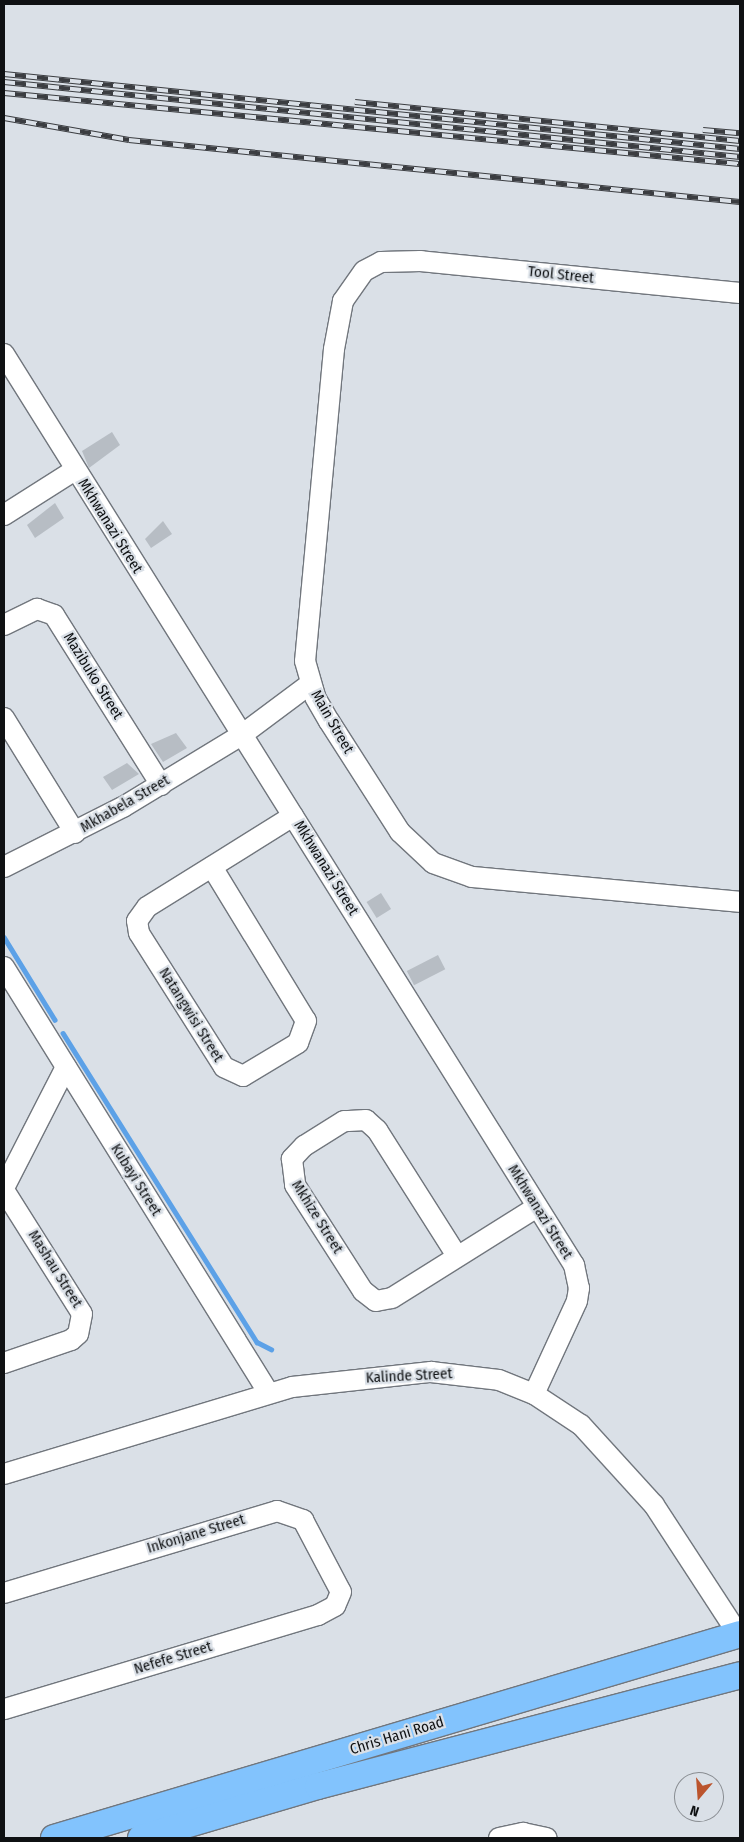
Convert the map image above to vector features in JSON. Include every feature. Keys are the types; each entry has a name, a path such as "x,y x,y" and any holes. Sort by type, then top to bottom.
{"main road":[{"name":"Chris Hani Road","path":"54,1838 740,1635"},
{"name":"Chris Hani Road","path":"141,1838 740,1675"},
{"path":"688,1688 740,1693"}],"street":[{"name":"Tool Street","path":"381,262 421,261 740,293"},
{"name":"Main Street","path":"381,262 364,271 352,285 338,320 306,645 310,684 400,832 433,863 472,876 740,902"},
{"name":"Mkhwanazi Street","path":"4,354 574,1265 579,1288 534,1394"},
{"path":"4,515 75,470"},
{"name":"Mazibuko Street","path":"4,626 37,609 54,615 161,784"},
{"name":"Mkhabela Street","path":"4,867 75,833 161,784 242,734 310,684"},
{"path":"4,718 75,833"},
{"name":"Natangwisi Street","path":"212,867 306,1021 298,1043 243,1076 224,1068 137,926 146,907 294,816"},
{"name":"Kubayi Street","path":"4,967 268,1392"},
{"path":"4,1189 66,1068"},
{"name":"Mkhize Street","path":"457,1256 366,1120 344,1121 304,1146 292,1159 296,1185 369,1297 392,1298 537,1207"},
{"name":"Mashau Street","path":"4,1189 82,1314 78,1334 71,1340 4,1363"},
{"name":"Kalinde Street","path":"4,1474 268,1392 431,1372 499,1380 534,1394 581,1425 654,1505 740,1635"},
{"name":"Inkonjane Street","path":"4,1593 277,1511 303,1520 337,1579 339,1600"},
{"name":"Nefefe Street","path":"4,1710 318,1614 339,1600"},
{"path":"499,1838 523,1833 546,1838"}],"building":[{"path":"112,432 120,445 89,468 82,451"},
{"path":"55,503 64,518 35,538 27,525"},
{"path":"163,521 172,534 151,548 145,539"},
{"path":"176,733 187,748 163,762 151,744"},
{"path":"127,763 139,774 112,790 103,777"},
{"path":"381,893 391,909 377,918 367,902"},
{"path":"438,955 445,969 414,985 407,971"}],"waterway":[{"path":"4,937 55,1020"},
{"path":"63,1033 257,1342 271,1349"}],"railway":[{"path":"4,74 740,149"},
{"path":"4,82 740,157"},
{"path":"4,93 740,164"},
{"path":"355,102 740,141"},
{"path":"4,118 129,140 740,202"},
{"path":"703,130 740,133"}]}
